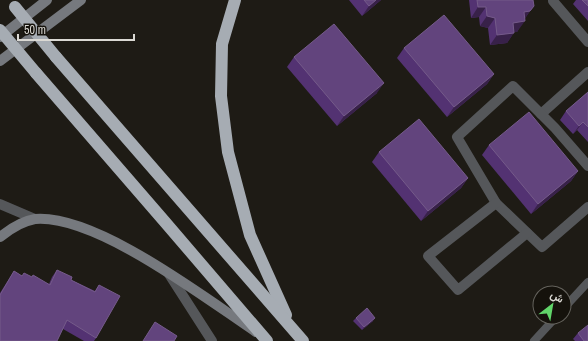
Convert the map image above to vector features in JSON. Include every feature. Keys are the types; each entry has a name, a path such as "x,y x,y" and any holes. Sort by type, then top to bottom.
{"highway":[{"path":"235,0 222,44 221,96 228,152 250,235 291,327"},
{"path":"12,4 56,57 303,341"},
{"path":"0,30 265,339"}],"street":[{"path":"0,37 46,0"},
{"path":"0,61 81,0"},
{"path":"553,1 588,42"},
{"path":"542,114 588,72"},
{"path":"588,166 542,114 513,86 458,137 496,203 542,247 588,207"},
{"path":"496,203 428,256 458,290 527,233"},
{"path":"0,204 34,219 64,222 98,234 169,274 265,339"},
{"path":"0,237 12,227 34,219"},
{"path":"169,274 212,341"}],"lane":[{"path":"572,299 588,282"},
{"path":"534,341 549,325"}],"building":[{"path":"364,0 376,0 369,6"},
{"path":"477,0 533,0 534,6 530,11 524,12 525,21 513,23 514,33 497,35 495,18 487,16 486,7 478,7"},
{"path":"582,0 588,0 588,6"},
{"path":"444,15 494,74 454,107 404,48"},
{"path":"334,24 384,83 344,116 294,57"},
{"path":"588,92 588,127 583,122 579,126 566,111"},
{"path":"529,112 578,171 538,204 489,145"},
{"path":"419,119 468,178 428,211 379,152"},
{"path":"57,270 72,277 71,280 95,292 99,285 120,296 96,338 67,320 57,341 0,341 0,295 14,271 22,276 24,273 32,277 33,275 50,285"},
{"path":"367,308 375,318 364,327 356,318"},
{"path":"155,322 177,336 174,341 143,341"},
{"path":"588,325 588,341 584,341 578,333"}]}
